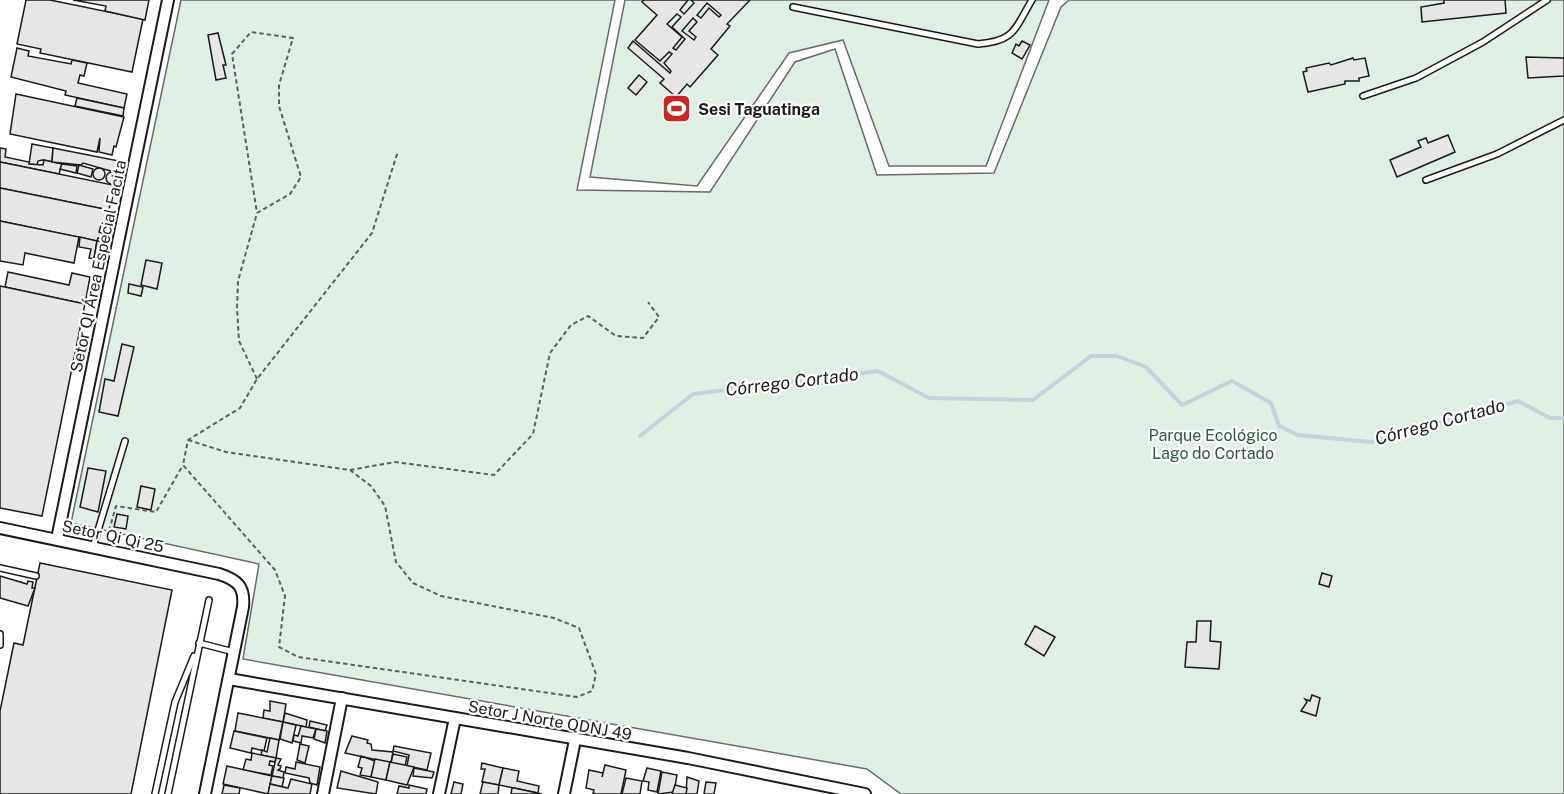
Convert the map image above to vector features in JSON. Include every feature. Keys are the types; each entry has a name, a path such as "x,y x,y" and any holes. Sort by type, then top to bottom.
{"street":[{"name":"Setor QI Área Especial Facita","path":"57,539 168,0"},
{"name":"Setor Qi Qi 25","path":"0,528 231,578 241,586 245,594 234,651"},
{"path":"205,794 234,651"},
{"name":"Setor J Norte QDNJ 49","path":"229,679 575,740 815,788 865,794"},
{"path":"323,794 342,698"},
{"path":"439,794 455,718"},
{"path":"564,794 575,740"}],"lane":[{"path":"793,7 978,44 997,43 1011,36 1032,0"},
{"path":"1364,96 1416,78 1483,42 1536,4 1546,0"},
{"path":"1426,180 1497,154 1564,120"},
{"path":"98,549 124,441"},
{"path":"0,568 36,576"},
{"path":"168,794 209,600"},
{"path":"0,634 0,645"},
{"path":"199,643 234,651"},
{"path":"155,794 175,702 199,643"}],"path":[{"path":"257,213 290,194 301,177 279,106 279,85 293,38 251,32 232,54 257,213 237,281 239,341 257,379"},
{"path":"98,549 116,506 156,512 183,465 188,440 240,408 257,379 372,232 398,151"},
{"path":"188,440 226,452 350,470 395,462 494,475 533,434 550,353 571,325 588,316 616,336 643,338 659,316 648,302"},
{"path":"183,465 275,570 285,596 279,647 298,657 577,697 592,691 596,674 579,628 554,618 441,596 413,583 396,562 385,506 371,486 350,470"}],"green space":[{"name":"Parque Ecológico Lago do Cortado","path":"181,0 615,0 577,190 710,192 795,62 835,49 877,175 994,173 1061,7 1069,0 1564,0 1564,794 901,794 867,769 243,659 259,564 71,523"},
{"name":"Sesi Taguatinga","path":"625,0 1049,0 986,166 889,166 843,40 789,53 697,186 590,177"}],"building":[{"path":"26,0 50,0 143,19 132,72 40,53 41,49 17,44"},
{"path":"73,0 149,0 145,20 105,11 106,6"},
{"path":"644,0 688,0 680,10 684,14 694,3 691,0 750,0 727,24 730,26 711,49 718,55 690,87 687,84 676,97 660,83 664,79 628,48 633,41 670,73 671,71 664,63 672,54 669,52 660,61 635,40 657,15 642,2","holes":["707,3 721,15 719,17 709,8 701,18 697,15","677,14 681,17 672,27 685,39 676,50 673,48 682,37 667,24","693,18 697,22 689,31 696,37 694,40 682,31"]},
{"path":"1444,0 1505,0 1506,13 1422,22 1421,7 1444,3"},
{"path":"218,33 226,65 223,65 226,78 216,80 208,35"},
{"path":"1022,41 1030,45 1022,59 1012,53 1016,44 1019,46"},
{"path":"17,48 29,51 28,56 71,64 72,60 87,63 84,76 80,75 78,83 127,94 124,108 65,95 66,91 11,77"},
{"path":"1526,57 1564,58 1564,76 1528,78"},
{"path":"1353,58 1354,60 1365,58 1369,76 1359,78 1359,81 1345,81 1345,84 1308,92 1303,72 1307,71 1306,68 1329,63 1331,65"},
{"path":"639,75 647,82 636,95 628,88"},
{"path":"16,94 124,117 112,155 99,152 100,138 97,152 10,134"},
{"path":"77,98 124,108 123,116 75,106"},
{"path":"1448,135 1455,152 1397,177 1390,160 1421,147 1418,141 1426,138 1428,143"},
{"path":"32,144 53,148 52,162 42,160 38,161 37,165 29,164"},
{"path":"0,148 6,149 5,157 29,162 29,164 43,165 44,160 62,164 59,174 0,162"},
{"path":"53,148 124,162 121,174 83,163 81,165 52,162"},
{"path":"0,162 113,185 109,210 0,188"},
{"path":"62,164 77,166 76,173 60,169"},
{"path":"79,165 93,169 91,177 77,173"},
{"path":"101,168 105,174 101,180 97,180 93,172"},
{"path":"114,172 118,178 114,184 110,184 106,176"},
{"path":"0,188 109,210 105,226 101,225 99,232 104,234 102,239 98,238 97,241 0,221"},
{"path":"0,221 79,237 74,263 25,253 23,265 0,261"},
{"path":"80,237 97,241 94,259 89,258 91,249 79,247"},
{"path":"97,241 105,242 104,251 100,250 97,264 93,264"},
{"path":"146,260 162,263 157,289 141,285"},
{"path":"8,272 69,285 72,273 90,277 85,304 5,287"},
{"path":"129,284 143,287 141,296 128,293"},
{"path":"0,286 85,304 42,516 0,508"},
{"path":"122,344 134,347 118,416 99,412 105,379 114,381"},
{"path":"88,468 106,471 98,512 80,507"},
{"path":"141,486 155,489 151,510 137,507"},
{"path":"117,514 128,516 126,529 114,527"},
{"path":"40,563 172,590 131,794 0,794 0,711 14,643 23,645"},
{"path":"1322,573 1332,576 1329,587 1319,584"},
{"path":"0,576 27,584 28,581 33,582 32,588 35,588 28,606 0,598"},
{"path":"1197,621 1211,621 1210,641 1221,642 1219,669 1185,667 1187,642 1196,642"},
{"path":"1035,626 1055,637 1044,656 1025,644"},
{"path":"1312,695 1320,698 1316,716 1301,711 1307,702 1305,699 1310,701"},
{"path":"270,701 286,704 283,722 263,718 264,710 270,711"},
{"path":"238,713 283,722 279,740 235,731"},
{"path":"285,713 307,720 306,727 283,722"},
{"path":"310,721 327,725 325,731 309,727"},
{"path":"283,722 296,725 292,743 280,739"},
{"path":"301,726 316,729 313,738 302,736 301,743 293,741 294,735 298,736"},
{"path":"316,729 327,731 325,743 314,739"},
{"path":"234,731 267,738 264,751 252,748 251,753 230,748"},
{"path":"352,736 368,740 367,743 371,744 372,750 393,752 391,763 345,753"},
{"path":"270,738 279,740 276,758 261,755 262,750 267,752"},
{"path":"300,744 309,746 305,763 297,760"},
{"path":"394,746 431,753 427,770 407,766 409,755 393,751"},
{"path":"252,753 276,758 275,762 270,761 269,765 273,766 271,775 243,770 246,759 251,760"},
{"path":"393,754 407,757 405,766 391,763"},
{"path":"361,756 375,761 371,777 360,775 362,768 358,767"},
{"path":"276,758 281,759 278,765 281,766 278,770 284,772 283,778 272,776"},
{"path":"375,759 390,762 386,780 371,777"},
{"path":"296,762 320,767 317,785 310,783 309,778 285,773 286,767 295,769"},
{"path":"390,762 414,767 407,785 386,780"},
{"path":"482,763 503,768 499,785 482,782 485,769 481,769"},
{"path":"605,765 626,770 621,794 596,794 593,793 594,790 586,788 589,770 603,773"},
{"path":"227,766 272,776 268,794 223,784"},
{"path":"414,768 434,772 432,778 413,776"},
{"path":"503,768 519,771 517,781 539,786 538,793 499,785"},
{"path":"647,768 661,771 657,792 648,790 649,782 643,781"},
{"path":"341,771 378,782 376,794 337,788"},
{"path":"662,772 677,775 674,792 658,794"},
{"path":"272,776 284,778 282,787 270,784"},
{"path":"687,777 699,781 697,794 686,794"},
{"path":"626,778 642,781 640,794 622,794"},
{"path":"291,779 312,784 310,794 268,794 270,784 288,788"},
{"path":"454,782 463,784 461,794 451,794"},
{"path":"483,782 499,785 498,794 480,794"},
{"path":"706,782 716,783 714,794 704,794"},
{"path":"224,785 240,788 239,794 222,794"},
{"path":"409,785 427,789 426,794 397,794 399,786 409,788"},
{"path":"675,785 687,788 686,794 672,794"},
{"path":"514,788 542,794 511,794"}],"waterway":[{"name":"Córrego Cortado","path":"640,436 693,394 878,371 929,398 1033,400 1091,356 1117,356 1146,367 1182,405 1232,381 1271,403 1279,426 1298,435 1371,442 1518,401 1550,418 1564,418"}],"place":[{"name":"Sesi Taguatinga","path":"677,109"}]}
